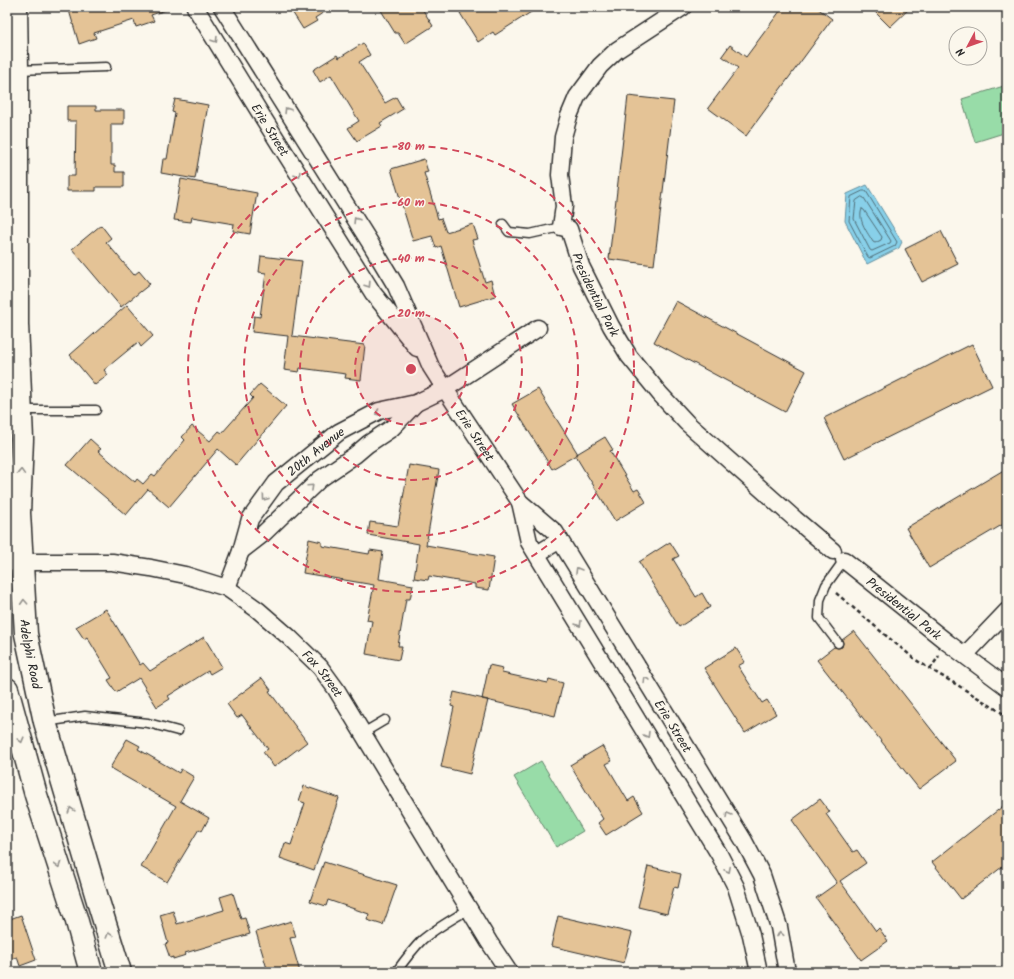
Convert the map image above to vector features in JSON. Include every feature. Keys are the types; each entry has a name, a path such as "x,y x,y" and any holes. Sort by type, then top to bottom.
{"main road":[{"name":"Adelphi Road","path":"16,7 17,70 12,128 17,324 22,439 20,513 14,562 26,634 45,722 120,972"},
{"name":"Adelphi Road","path":"7,372 17,324"},
{"path":"7,689 36,795 76,918 90,972"}],"street":[{"name":"Erie Street","path":"195,7 373,293 431,367"},
{"name":"Erie Street","path":"222,7 396,286 431,367 444,389 520,502 555,532 744,841 762,875 779,927 787,972"},
{"path":"561,227 564,206 560,175 563,137 569,116 577,97 600,66 616,50 682,7"},
{"name":"Presidential Park","path":"561,227 569,229 581,266 611,326 630,356 660,394 687,423 838,556 1007,688"},
{"path":"347,252 369,241"},
{"path":"444,389 538,328"},
{"name":"20th Avenue","path":"227,588 241,551 250,519 276,483 339,432 379,411 416,403 444,389"},
{"name":"20th Avenue","path":"241,551 263,534 320,478 392,428 416,403"},
{"name":"20th Avenue","path":"358,422 368,444"},
{"name":"20th Avenue","path":"276,483 293,504"},
{"name":"Erie Street","path":"520,502 529,542 720,854 736,887 751,935 758,972"},
{"path":"537,554 560,540"},
{"name":"Fox Street","path":"14,562 112,562 151,568 185,575 227,588 258,610 320,667 336,689 489,942 509,972"},
{"path":"965,656 1007,611"}],"lane":[{"path":"17,70 106,67"},
{"path":"504,224 509,232 530,234 561,227"},
{"path":"20,410 96,410"},
{"path":"838,556 820,600 819,618 838,643"},
{"path":"45,722 86,716 148,723 178,731"},
{"path":"363,734 385,720"},
{"path":"396,972 409,954 422,940 442,925 469,909"}],"path":[{"path":"826,585 916,660 1007,716"}],"green space":[{"path":"1007,85 1007,132 975,142 962,99"},
{"path":"541,761 583,831 556,847 514,777"}],"water":[{"path":"867,185 902,242 899,248 867,264 845,221 847,194"}],"building":[{"path":"68,7 165,7 166,10 151,15 154,21 136,27 134,20 94,33 96,38 79,44"},
{"path":"289,7 332,7 315,18 317,21 303,29"},
{"path":"379,7 421,7 433,26 405,44 398,33 395,33"},
{"path":"469,7 539,7 495,35 493,32 478,42 460,13"},
{"path":"783,7 816,7 832,19 746,136 708,108 738,68 722,56 730,45 746,57"},
{"path":"870,7 911,7 890,27"},
{"path":"363,43 370,55 359,62 385,103 396,97 403,109 380,123 382,126 357,141 348,128 359,121 331,75 320,82 313,70 337,55 339,58"},
{"path":"628,96 674,101 654,265 609,259"},
{"path":"175,99 208,105 195,179 161,173 163,159 167,159 175,113 172,112"},
{"path":"67,106 96,106 96,110 124,110 124,124 111,124 111,165 115,165 115,172 124,172 124,187 96,187 96,191 67,191 67,176 75,176 76,121 67,121"},
{"path":"424,159 428,172 424,173 438,219 441,218 446,232 473,224 478,239 472,240 485,282 491,280 495,296 459,307 441,246 436,248 432,236 413,241 391,169"},
{"path":"181,179 257,193 250,234 233,231 234,224 192,217 191,222 174,220"},
{"path":"101,225 111,238 106,242 134,275 139,271 150,284 121,307 72,249"},
{"path":"941,231 958,264 922,282 905,249"},
{"path":"261,256 302,261 292,336 365,345 361,380 345,378 346,374 300,368 299,372 284,370 288,336 252,332 254,316 260,317 266,273 259,272"},
{"path":"676,301 806,371 785,412 654,342"},
{"path":"127,305 153,336 141,347 138,342 104,370 108,375 95,385 70,355"},
{"path":"972,344 992,386 844,459 824,418"},
{"path":"260,384 286,406 236,465 218,449 169,507 148,489 126,515 67,465 90,439 101,449 98,451 135,482 137,479 143,484 152,474 155,476 185,440 182,437 192,426 210,441 219,431 222,433 253,398 250,395"},
{"path":"538,389 578,454 552,469 512,404"},
{"path":"605,437 613,450 610,451 634,491 638,489 646,502 615,521 575,455"},
{"path":"409,465 439,470 426,545 494,557 489,590 475,588 475,584 429,576 428,580 414,578 419,544 368,535 370,522 398,526"},
{"path":"1007,468 1007,522 929,568 906,528"},
{"path":"309,539 322,542 322,546 369,554 370,550 383,552 379,579 413,585 410,599 406,599 398,646 402,646 399,660 366,654 372,621 367,620 374,585 303,573"},
{"path":"670,542 679,556 673,559 696,597 702,593 710,607 679,627 639,562"},
{"path":"106,609 140,665 143,663 150,671 204,637 222,667 210,674 208,671 168,696 170,699 157,707 139,678 116,692 108,680 112,678 87,637 84,639 76,627"},
{"path":"854,631 956,761 919,789 817,660 834,647 842,647 842,640"},
{"path":"736,648 745,662 738,666 762,703 767,700 776,714 745,733 704,668"},
{"path":"489,665 503,668 502,673 548,683 549,679 563,683 555,716 482,699"},
{"path":"262,678 271,690 269,691 307,742 274,767 263,752 268,749 242,715 237,718 227,704"},
{"path":"454,692 488,700 470,774 441,767 454,707 451,706"},
{"path":"127,739 140,746 138,749 179,773 181,769 194,777 180,801 209,818 202,831 199,829 167,882 141,867 176,806 110,768"},
{"path":"602,746 612,761 606,764 628,801 634,797 643,812 606,835 598,823 603,819 570,765"},
{"path":"304,786 339,798 314,870 280,858 285,843 291,845 305,803 299,801"},
{"path":"820,799 830,812 826,814 853,852 857,850 866,863 840,881 876,931 879,928 888,941 861,960 816,898 837,883 792,820"},
{"path":"1007,803 1007,863 961,899 932,862"},
{"path":"324,862 397,885 383,925 367,920 369,914 328,900 326,906 310,901"},
{"path":"648,866 681,874 678,888 674,887 667,914 638,907"},
{"path":"233,893 241,919 245,918 250,934 185,953 186,955 173,959 173,957 170,958 165,944 168,943 160,915 173,911 177,924 224,910 220,897"},
{"path":"21,915 36,960 20,966 17,957 7,960 7,920"},
{"path":"558,916 632,933 624,963 551,946"},
{"path":"291,921 296,937 290,938 300,972 268,972 256,932"}]}
